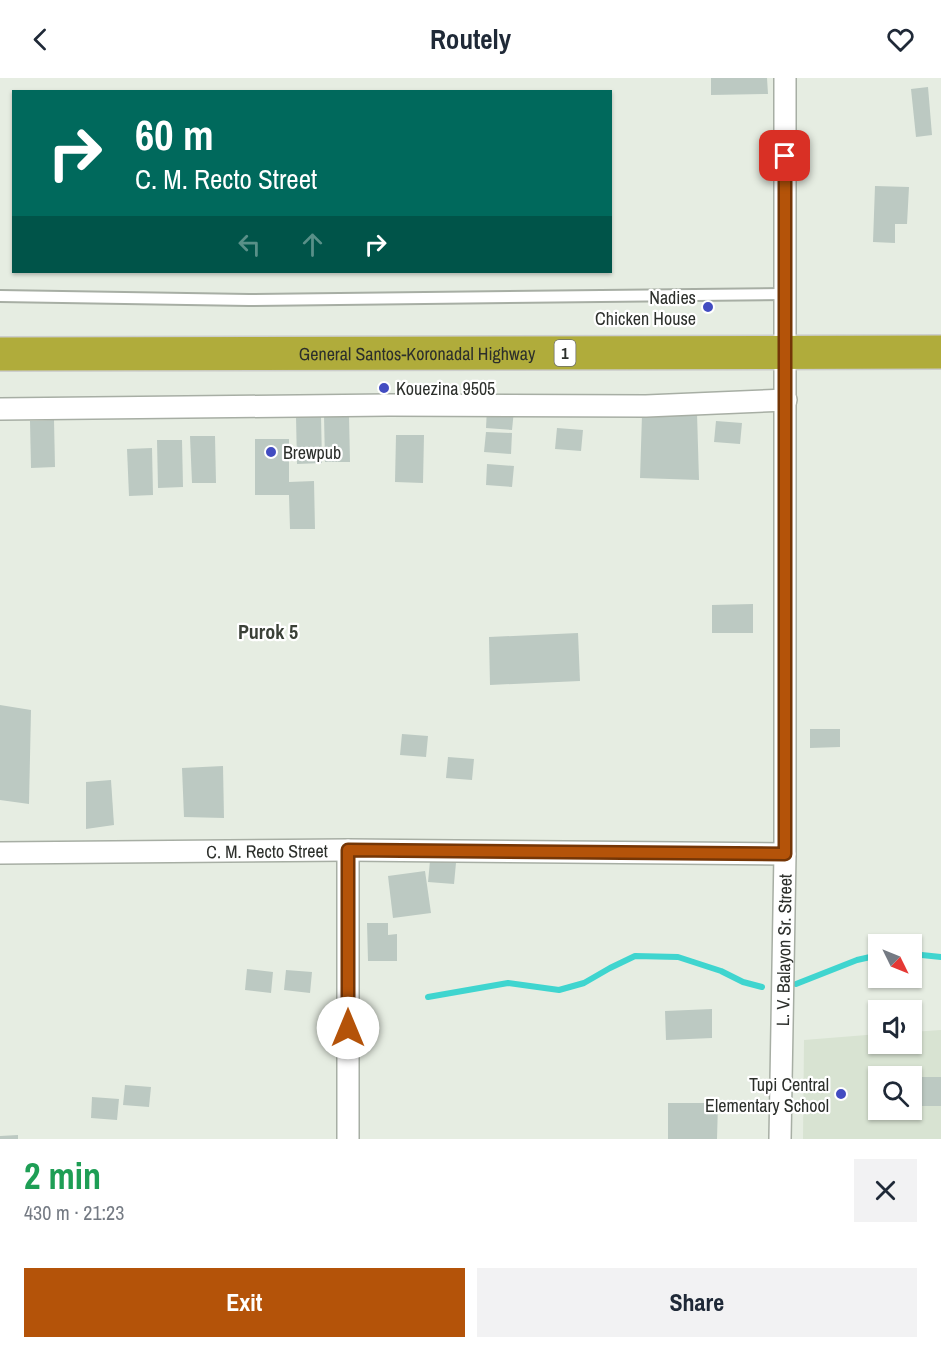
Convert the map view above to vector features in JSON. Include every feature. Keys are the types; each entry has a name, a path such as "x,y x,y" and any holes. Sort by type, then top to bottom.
{"highway":[{"name":"General Santos-Koronadal Highway","path":"0,354 941,352"}],"street":[{"name":"L. V. Balayon Sr. Street","path":"780,1139 785,854 785,78"},
{"path":"0,409 389,405 646,406 786,400"},
{"path":"348,850 348,1139"},
{"name":"C. M. Recto Street","path":"0,853 348,850 785,854"}],"lane":[{"path":"0,296 249,300 786,294"}],"shaded area":[{"name":"Tupi Central Elementary School","path":"941,1030 941,1139 803,1139 804,1040 868,1035 868,1054 922,1054 922,1031"}],"building":[{"path":"711,78 767,78 768,94 711,95"},
{"path":"928,87 932,135 916,137 911,89"},
{"path":"875,186 909,187 907,224 895,224 895,243 873,242"},
{"path":"487,408 514,410 512,430 486,428"},
{"path":"697,413 699,480 640,478 642,415"},
{"path":"321,415 322,463 297,464 296,416"},
{"path":"324,415 349,415 350,462 325,462"},
{"path":"54,420 55,467 31,468 30,421"},
{"path":"716,421 742,423 740,444 714,442"},
{"path":"557,428 583,430 581,451 555,449"},
{"path":"486,432 512,433 511,454 484,452"},
{"path":"396,435 424,435 423,483 395,482"},
{"path":"190,436 215,436 216,483 192,483"},
{"path":"255,439 289,439 289,482 314,481 315,529 290,529 289,495 255,495"},
{"path":"157,440 182,440 183,487 158,488"},
{"path":"152,448 153,495 129,496 127,449"},
{"path":"487,464 514,466 512,487 486,485"},
{"path":"753,604 753,633 712,633 712,605"},
{"path":"578,633 580,681 490,685 489,637"},
{"path":"0,705 31,710 29,804 0,800"},
{"path":"810,729 840,729 840,747 810,748"},
{"path":"402,734 428,736 426,757 400,755"},
{"path":"448,757 474,759 472,780 446,778"},
{"path":"223,766 224,818 184,817 182,768"},
{"path":"111,780 114,825 86,829 86,782"},
{"path":"430,861 456,863 454,884 428,882"},
{"path":"425,871 431,913 393,918 388,876"},
{"path":"367,923 388,923 388,935 397,934 397,961 368,961"},
{"path":"247,969 273,972 271,993 245,990"},
{"path":"286,970 312,972 310,993 284,990"},
{"path":"712,1009 712,1038 666,1040 665,1011"},
{"path":"922,1077 941,1077 941,1106 922,1106"},
{"path":"125,1085 151,1087 149,1107 123,1105"},
{"path":"92,1097 119,1099 117,1120 91,1118"},
{"path":"668,1103 718,1103 717,1139 668,1139"},
{"path":"18,1135 18,1139 0,1139 0,1136"}],"waterway":[{"path":"922,955 941,957"},
{"path":"428,997 508,983 559,990 584,983 635,956 678,957 762,987"},
{"path":"796,984 868,958"}],"place":[{"name":"Nadies Chicken House","path":"708,307"},
{"name":"Kouezina 9505","path":"384,388"},
{"name":"Brewpub","path":"271,452"},
{"name":"Tupi Central Elementary School","path":"841,1094"}],"district":[{"name":"Purok 5","path":"268,631"}],"route":[{"path":"348,1028 348,850 785,854 785,156"}]}
